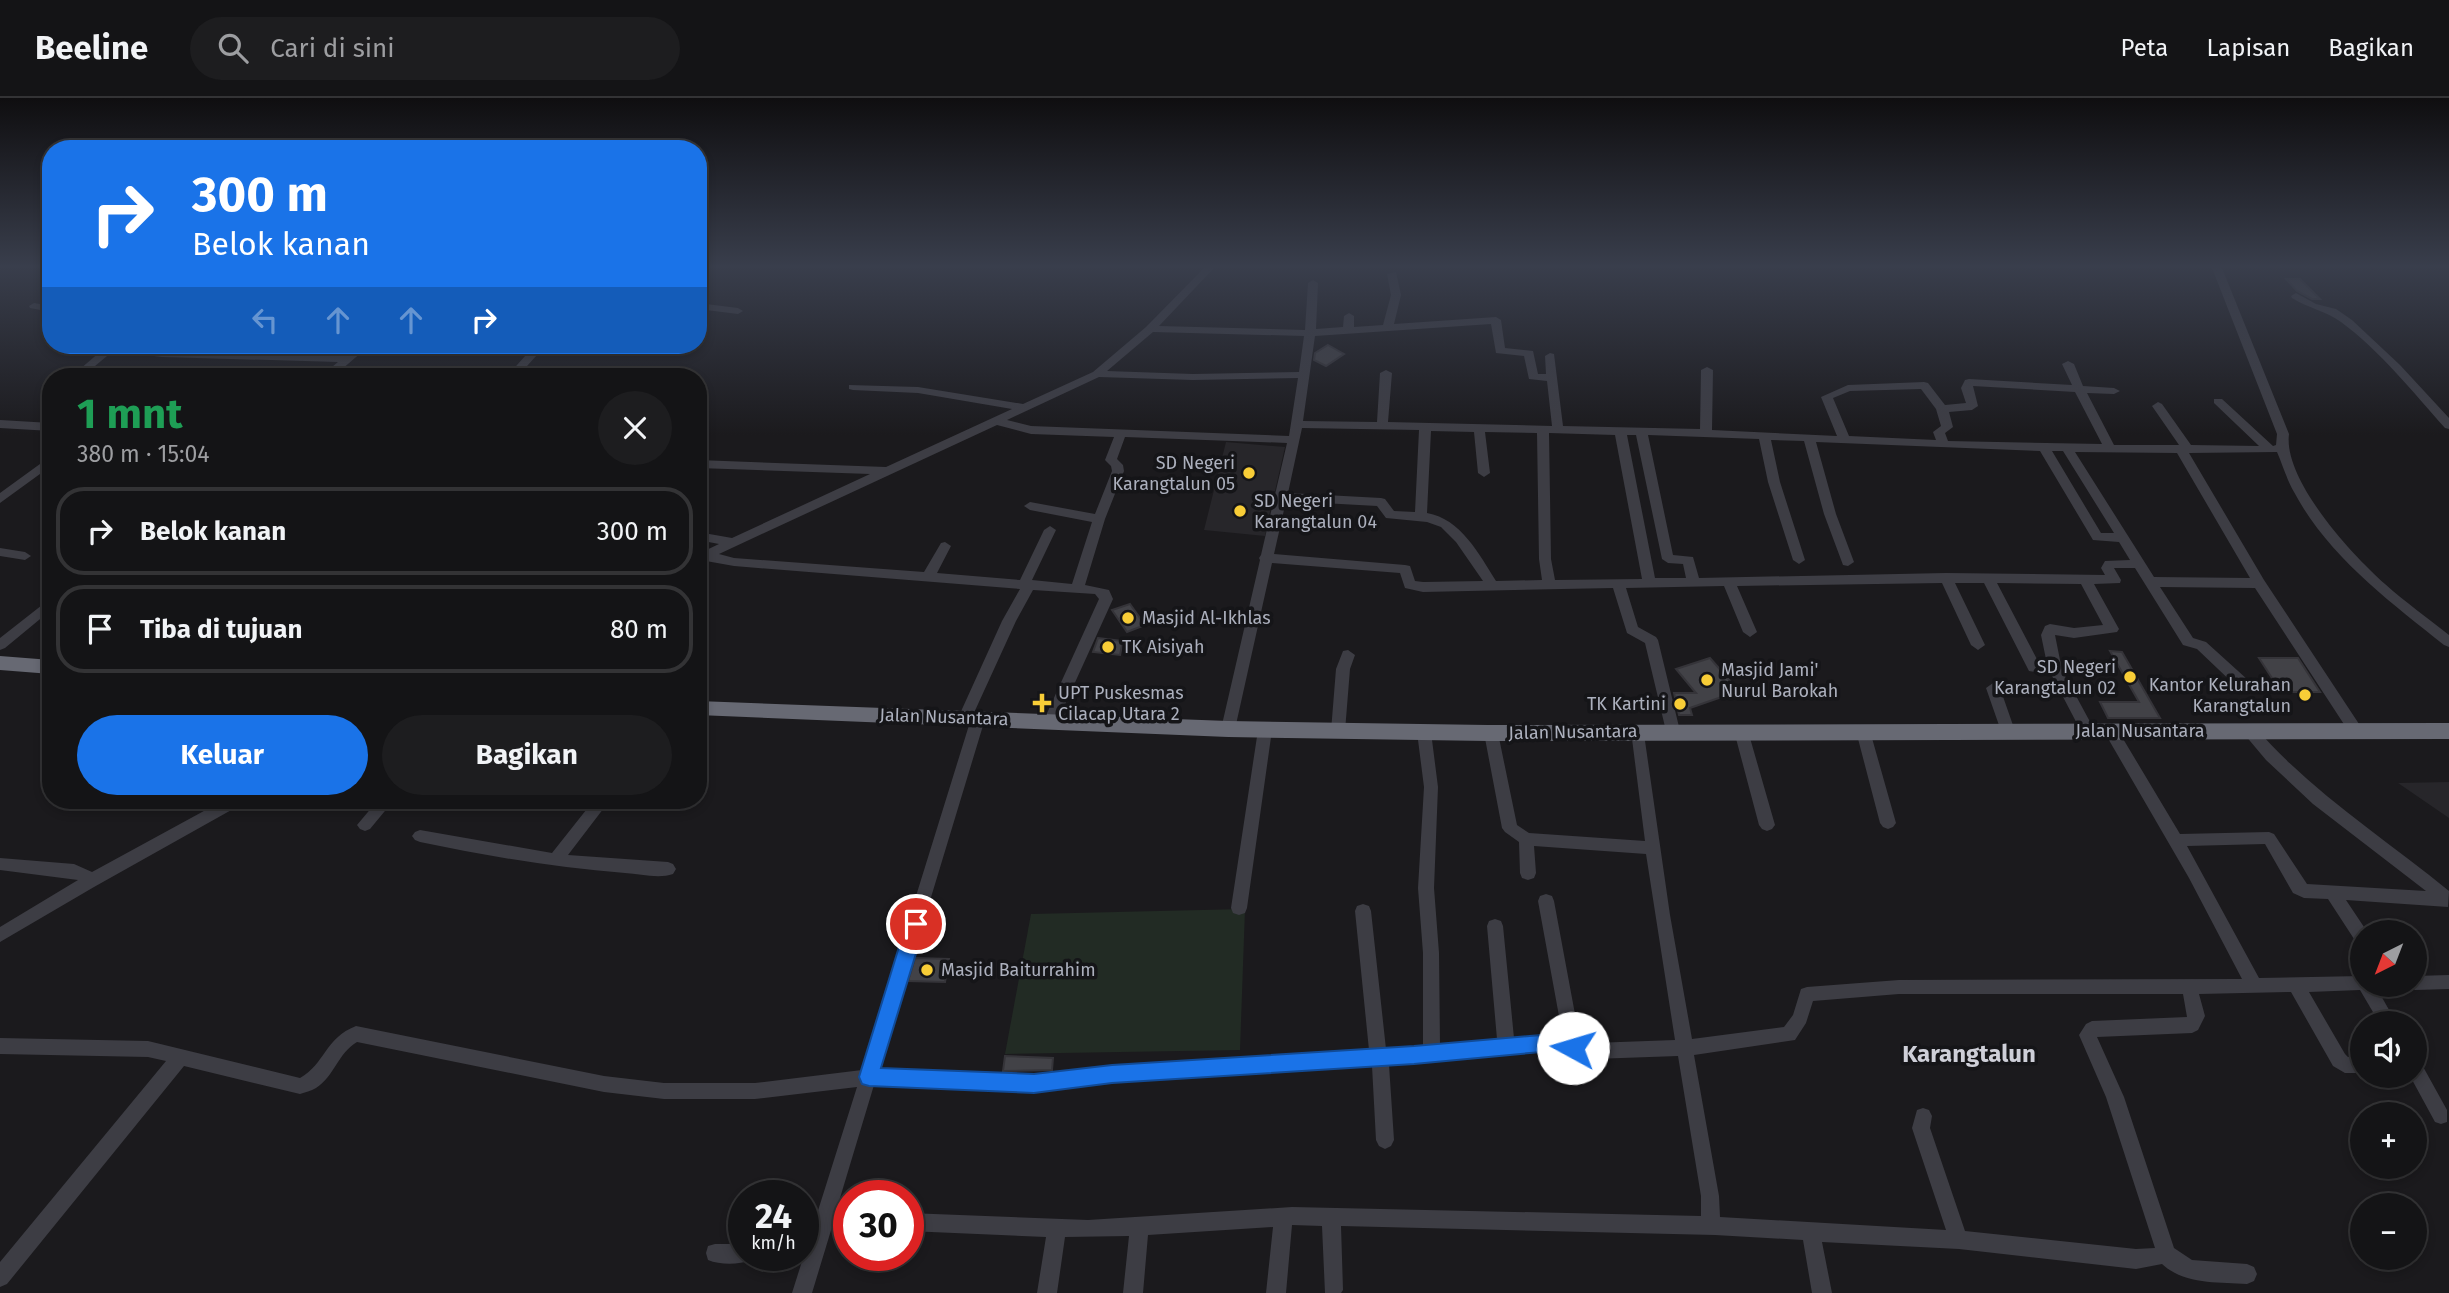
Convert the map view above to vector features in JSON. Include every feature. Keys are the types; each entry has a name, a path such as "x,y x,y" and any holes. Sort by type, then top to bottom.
{"highway":[{"path":"0,663 42,666"},
{"name":"Jalan Nusantara","path":"707,708 1228,729 1491,733 2449,731"}],"street":[{"path":"707,556 1097,374 1155,324"},
{"path":"1228,729 1294,440 1311,324"},
{"path":"1348,324 1348,330"},
{"path":"1150,329 1310,333 1438,324"},
{"path":"1496,324 1500,351 1529,353 1532,377 1552,378"},
{"path":"2239,324 2283,434 2275,449"},
{"path":"2349,324 2449,425"},
{"path":"87,368 103,354"},
{"path":"162,354 350,358"},
{"path":"337,368 355,354"},
{"path":"519,368 533,354"},
{"path":"1550,356 1558,430"},
{"path":"2068,364 2110,448"},
{"path":"1706,433 1707,370"},
{"path":"1382,426 1386,373"},
{"path":"1097,374 1193,377 1304,374"},
{"path":"1942,409 1972,406 1967,388 1969,382 2114,391"},
{"path":"1845,440 1827,397 1843,389 1924,385 1942,409 1947,427 1939,432 1943,444"},
{"path":"853,387 952,394 1024,408"},
{"path":"2218,401 2275,449 2300,492 2336,542 2380,587 2449,642"},
{"path":"2158,406 2185,449 2259,583 2356,732"},
{"path":"995,421 1031,430 1294,440"},
{"path":"0,424 42,426"},
{"path":"1297,424 1706,433 2067,448 2275,449"},
{"path":"1421,517 1425,427"},
{"path":"1479,428 1484,473"},
{"path":"1543,430 1545,559 1549,586"},
{"path":"1620,431 1650,584"},
{"path":"1641,432 1668,559 1688,560 1695,584"},
{"path":"1077,588 1118,471 1118,465 1111,460 1120,435"},
{"path":"1764,435 1774,482 1799,559"},
{"path":"1810,438 1830,513 1848,562"},
{"path":"2043,447 2097,537 2124,538"},
{"path":"2067,448 2187,642 2200,644 2243,684"},
{"path":"707,464 890,471"},
{"path":"0,499 42,467"},
{"path":"1280,497 1381,502 1390,515 1438,520 1449,526 1478,562 1493,587"},
{"path":"1030,506 1100,519"},
{"path":"819,1232 826,1217 869,1077 972,719 1009,621 1050,530"},
{"path":"707,538 734,543"},
{"path":"929,577 944,546"},
{"path":"0,552 25,556"},
{"path":"1265,558 1405,569 1409,583 1415,587 1946,578 2115,580 2108,568 2110,564 2139,564"},
{"path":"707,559 1077,588 1104,593 1106,599 1050,722"},
{"path":"1946,578 1978,645"},
{"path":"1988,579 2034,667 2055,670"},
{"path":"2085,580 2112,628 2074,633 2050,629 2048,635 2053,645 2051,658 2055,670 2088,732"},
{"path":"2151,582 2259,583"},
{"path":"1729,583 1750,632"},
{"path":"1619,585 1632,630 1651,640 1673,731"},
{"path":"0,645 42,610"},
{"path":"1338,730 1343,668 1349,655"},
{"path":"1993,688 2008,732"},
{"path":"1239,908 1265,730"},
{"path":"1637,731 1653,848 1710,1196 1711,1226"},
{"path":"1741,731 1767,825"},
{"path":"1863,731 1888,823"},
{"path":"1424,732 1431,798 1426,888 1431,953 1432,1053"},
{"path":"2111,732 2195,873 2254,986"},
{"path":"2250,732 2267,753 2302,785 2447,900"},
{"path":"1491,733 1510,828 1526,839 1653,848"},
{"path":"0,935 88,882 221,809"},
{"path":"365,825 379,809"},
{"path":"557,858 595,809"},
{"path":"420,836 629,868 668,869"},
{"path":"2174,839 2224,842 2244,838 2269,838 2304,891 2447,900"},
{"path":"1526,839 1528,873"},
{"path":"0,864 64,869 86,876 88,882"},
{"path":"2333,893 2351,920"},
{"path":"1546,901 1573,1048"},
{"path":"1363,911 1385,1140"},
{"path":"1494,926 1506,1046"},
{"path":"2427,982 2449,982"},
{"path":"0,1046 87,1050 136,1048 300,1086 312,1083 343,1039 356,1034 425,1046 563,1077 664,1091 755,1091 869,1077 1034,1083 1112,1074 1541,1044 1593,1051 1685,1048 1789,1034 1800,1018 1805,997 1810,992 1899,988 2350,984"},
{"path":"2296,985 2339,1060 2350,1065"},
{"path":"2189,987 2197,1016 2192,1025 2092,1029 2088,1035 2128,1135 2165,1253 2172,1262 2185,1269 2247,1274"},
{"path":"0,1277 180,1057"},
{"path":"2426,1088 2441,1116"},
{"path":"1923,1116 1921,1128 1959,1240"},
{"path":"826,1217 833,1217"},
{"path":"924,1223 1057,1227 1139,1226 1283,1217 1331,1217 1711,1226 1959,1240 2136,1259 2165,1253"},
{"path":"1276,1293 1283,1217"},
{"path":"1331,1217 1333,1290"},
{"path":"1133,1293 1139,1226"},
{"path":"1047,1293 1057,1227"},
{"path":"1811,1232 1822,1293"},
{"path":"715,1253 728,1253"},
{"path":"802,1293 806,1271"}],"shaded area":[{"path":"1226,442 1285,447 1275,491 1265,490 1274,492 1265,536 1204,530"},
{"path":"2449,782 2449,818 2398,783"},
{"path":"1245,909 1240,1050 1005,1054 1031,914"}],"building":[{"path":"1328,345 1344,354 1326,366 1314,360 1315,353"},
{"name":"Masjid Al-Ikhlas","path":"1130,604 1145,625 1127,632 1112,610"},
{"name":"TK Aisiyah","path":"1098,638 1123,641 1120,655 1093,652"},
{"name":"SD Negeri Karangtalun 02","path":"2110,651 2122,652 2160,718 2108,718 2100,702 2139,702"},
{"name":"Masjid Jami' Nurul Barokah","path":"1710,658 1739,691 1690,708 1692,715 1679,715 1674,693 1696,693 1676,669"},
{"path":"2259,658 2298,658 2320,692 2281,692"},
{"name":"Masjid Baiturrahim","path":"915,958 949,959 945,982 908,981"},
{"path":"1005,1056 1053,1058 1052,1070 1003,1071"}],"place":[{"name":"SD Negeri Karangtalun 05","path":"1249,473"},
{"name":"SD Negeri Karangtalun 04","path":"1240,511"},
{"name":"Masjid Al-Ikhlas","path":"1128,618"},
{"name":"TK Aisiyah","path":"1108,647"},
{"name":"SD Negeri Karangtalun 02","path":"2130,677"},
{"name":"Masjid Jami' Nurul Barokah","path":"1707,680"},
{"name":"Kantor Kelurahan Karangtalun","path":"2305,695"},
{"name":"UPT Puskesmas Cilacap Utara 2","path":"1042,703"},
{"name":"TK Kartini","path":"1680,704"},
{"name":"Masjid Baiturrahim","path":"927,970"}],"district":[{"name":"Karangtalun","path":"1969,1054"}],"route":[{"path":"916,924 869,1077 1034,1083 1112,1074 1414,1055 1541,1044 1573,1048"}]}
